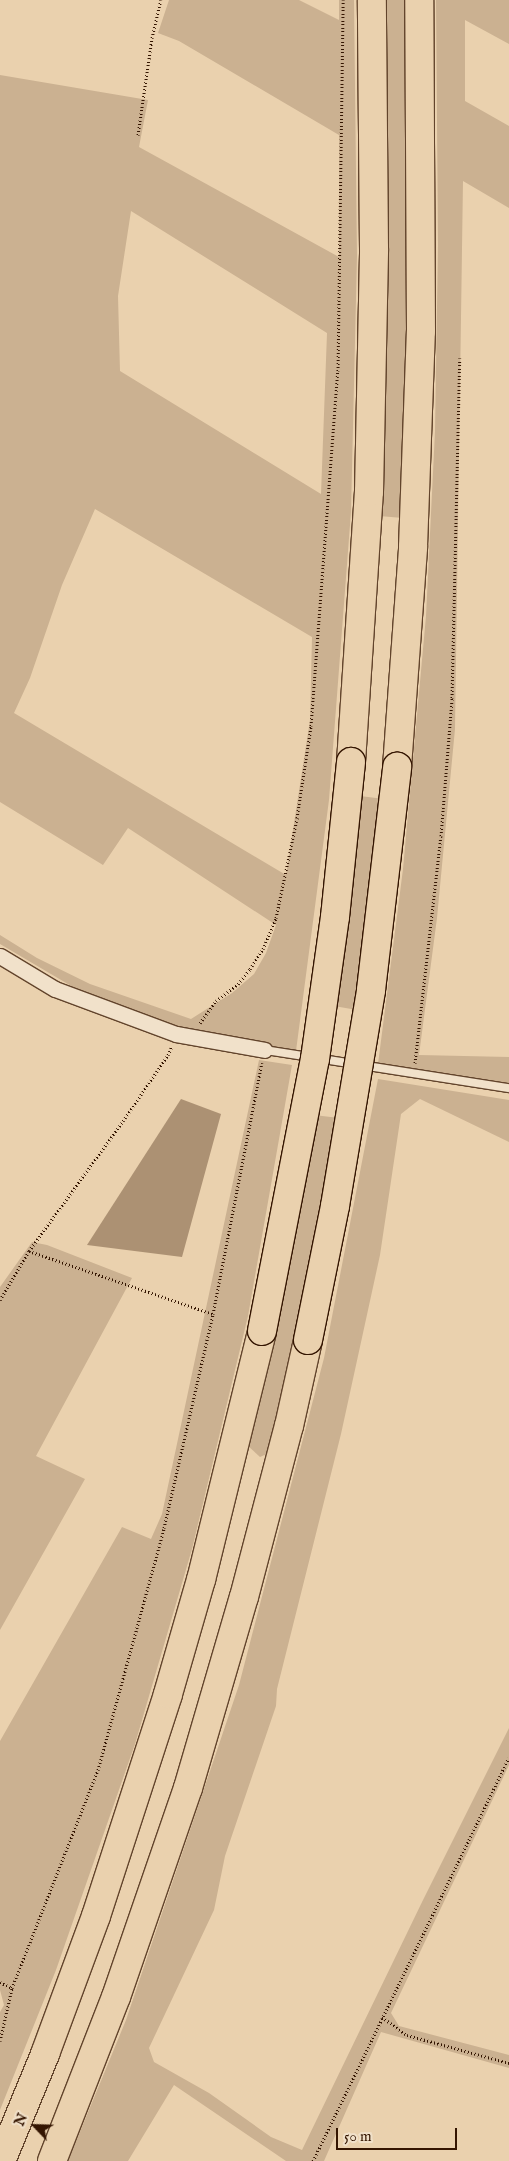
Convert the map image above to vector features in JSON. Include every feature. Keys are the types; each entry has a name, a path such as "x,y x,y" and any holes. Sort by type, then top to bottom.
{"highway":[{"path":"1,2161 77,1967 119,1850 157,1731 201,1580 262,1331 316,1050 336,908 351,762 370,472 374,249 372,0"},
{"path":"52,2161 116,1997 188,1788 244,1597 289,1426 337,1196 371,990 397,767 413,547 421,331 419,0"}],"street":[{"path":"0,956 55,989 176,1034 265,1050"}],"lane":[{"path":"265,1050 509,1088"}],"path":[{"path":"138,136 152,38 161,0"},
{"path":"195,1037 202,1020 216,1001 238,984 250,969 263,949 276,918 297,818 311,726 338,371 343,0"},
{"path":"414,1072 440,836 452,698 460,358"},
{"path":"0,1300 29,1251 155,1076 168,1055 176,1034"},
{"path":"0,2041 12,1988 98,1770 164,1528 213,1314 265,1050"},
{"path":"29,1251 213,1314"},
{"path":"313,2161 509,1758"},
{"path":"0,1982 12,1988"},
{"path":"382,2017 407,2035 509,2063"}],"shaded area":[{"path":"169,0 299,0 339,20 339,0 354,0 357,256 351,512 329,800 296,1051 176,1028 73,987 0,944 0,935 37,958 90,984 191,1019 232,993 254,974 266,953 276,925 128,828 103,865 0,802 0,75 148,100 139,147 339,257 339,135 179,41 158,33","holes":["131,211 327,333 321,494 120,371 118,296","95,509 312,637 310,720 286,875 14,713 30,678 62,585"]},
{"path":"382,0 408,0 410,292 403,518 379,516"},
{"path":"436,0 509,0 509,44 465,20 465,101 509,126 509,208 463,181 455,729 437,918 419,1055 509,1057 509,1086 378,1064 403,869 426,616 435,431 438,245"},
{"path":"360,796 384,799 357,1010 334,1006"},
{"path":"259,1060 292,1065 248,1316 192,1549 135,1744 56,1970 0,2110 0,2012 4,2005 0,1990 0,1741 122,1527 151,1539 162,1514"},
{"path":"378,1079 509,1100 509,1142 420,1099 401,1114 380,1255 341,1434 277,1689 276,1706 225,1856 214,1910 149,2048 154,2062 209,2093 271,2137 302,2150 509,1728 509,1765 391,2013 399,2026 509,2055 509,2068 381,2032 324,2161 286,2161 174,2085 128,2161 68,2161 126,2020 239,1685 324,1358"},
{"path":"181,1099 221,1114 182,1257 87,1245"},
{"path":"314,1115 339,1118 271,1452 260,1457 247,1445"},
{"path":"32,1242 47,1245 132,1278 36,1456 85,1479 0,1630 0,1287"}]}
